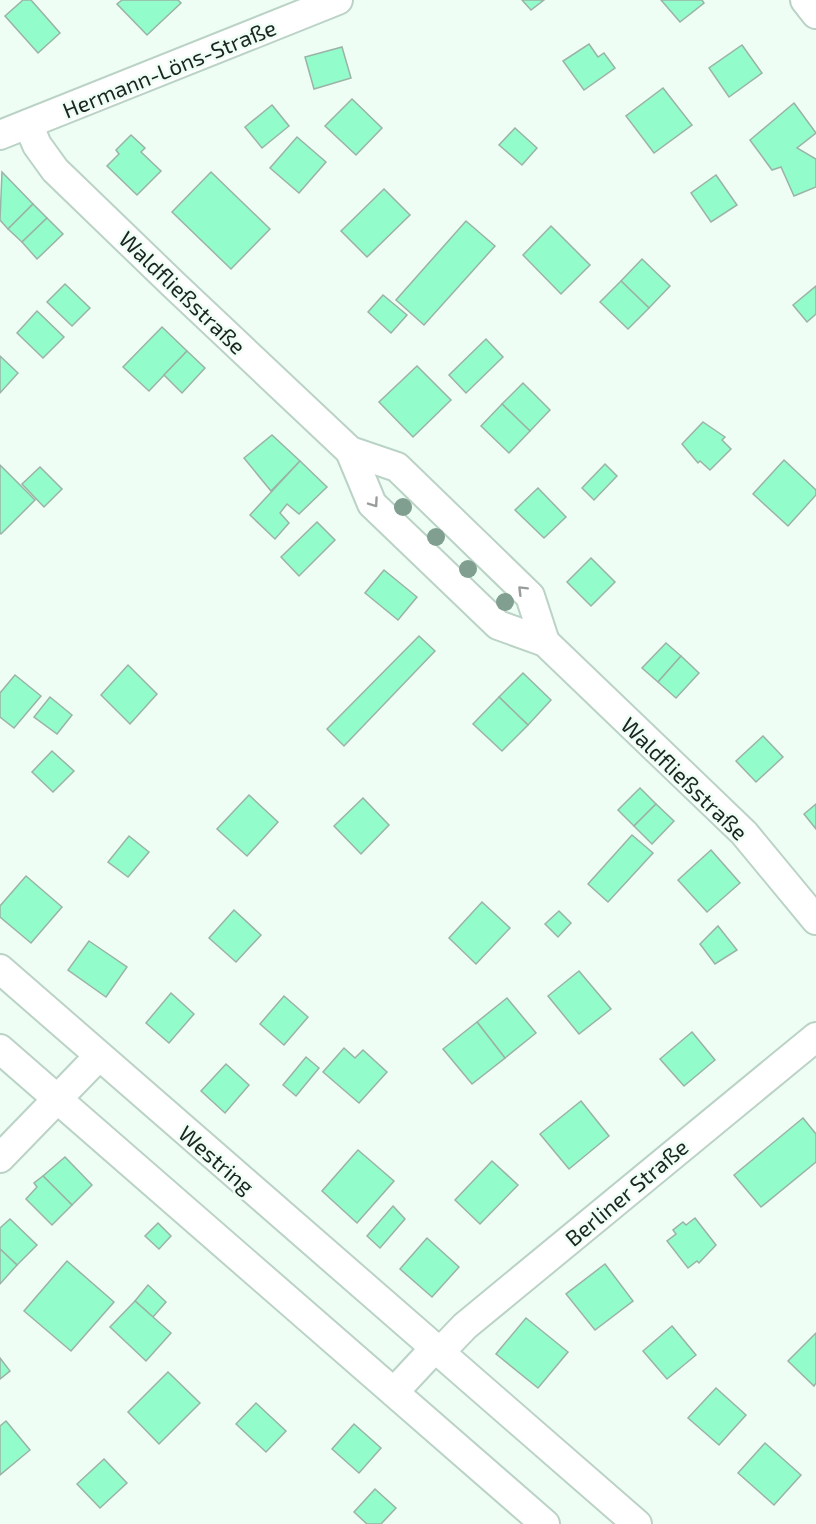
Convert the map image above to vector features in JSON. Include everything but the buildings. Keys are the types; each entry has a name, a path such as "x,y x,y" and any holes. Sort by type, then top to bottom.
{"street":[{"name":"Hermann-Löns-Straße","path":"0,135 338,0"},
{"path":"805,0 816,14"},
{"name":"Waldfließstraße","path":"28,124 37,145 55,170 350,450 397,467 530,596 545,642"},
{"name":"Waldfließstraße","path":"350,450 372,504 498,625 545,642 744,833 816,920"},
{"name":"Westring","path":"0,969 637,1524"},
{"name":"Berliner Straße","path":"437,1350 816,1037"},
{"path":"0,1049 545,1524"},
{"path":"0,1158 99,1056"},
{"path":"394,1392 437,1350"}]}
